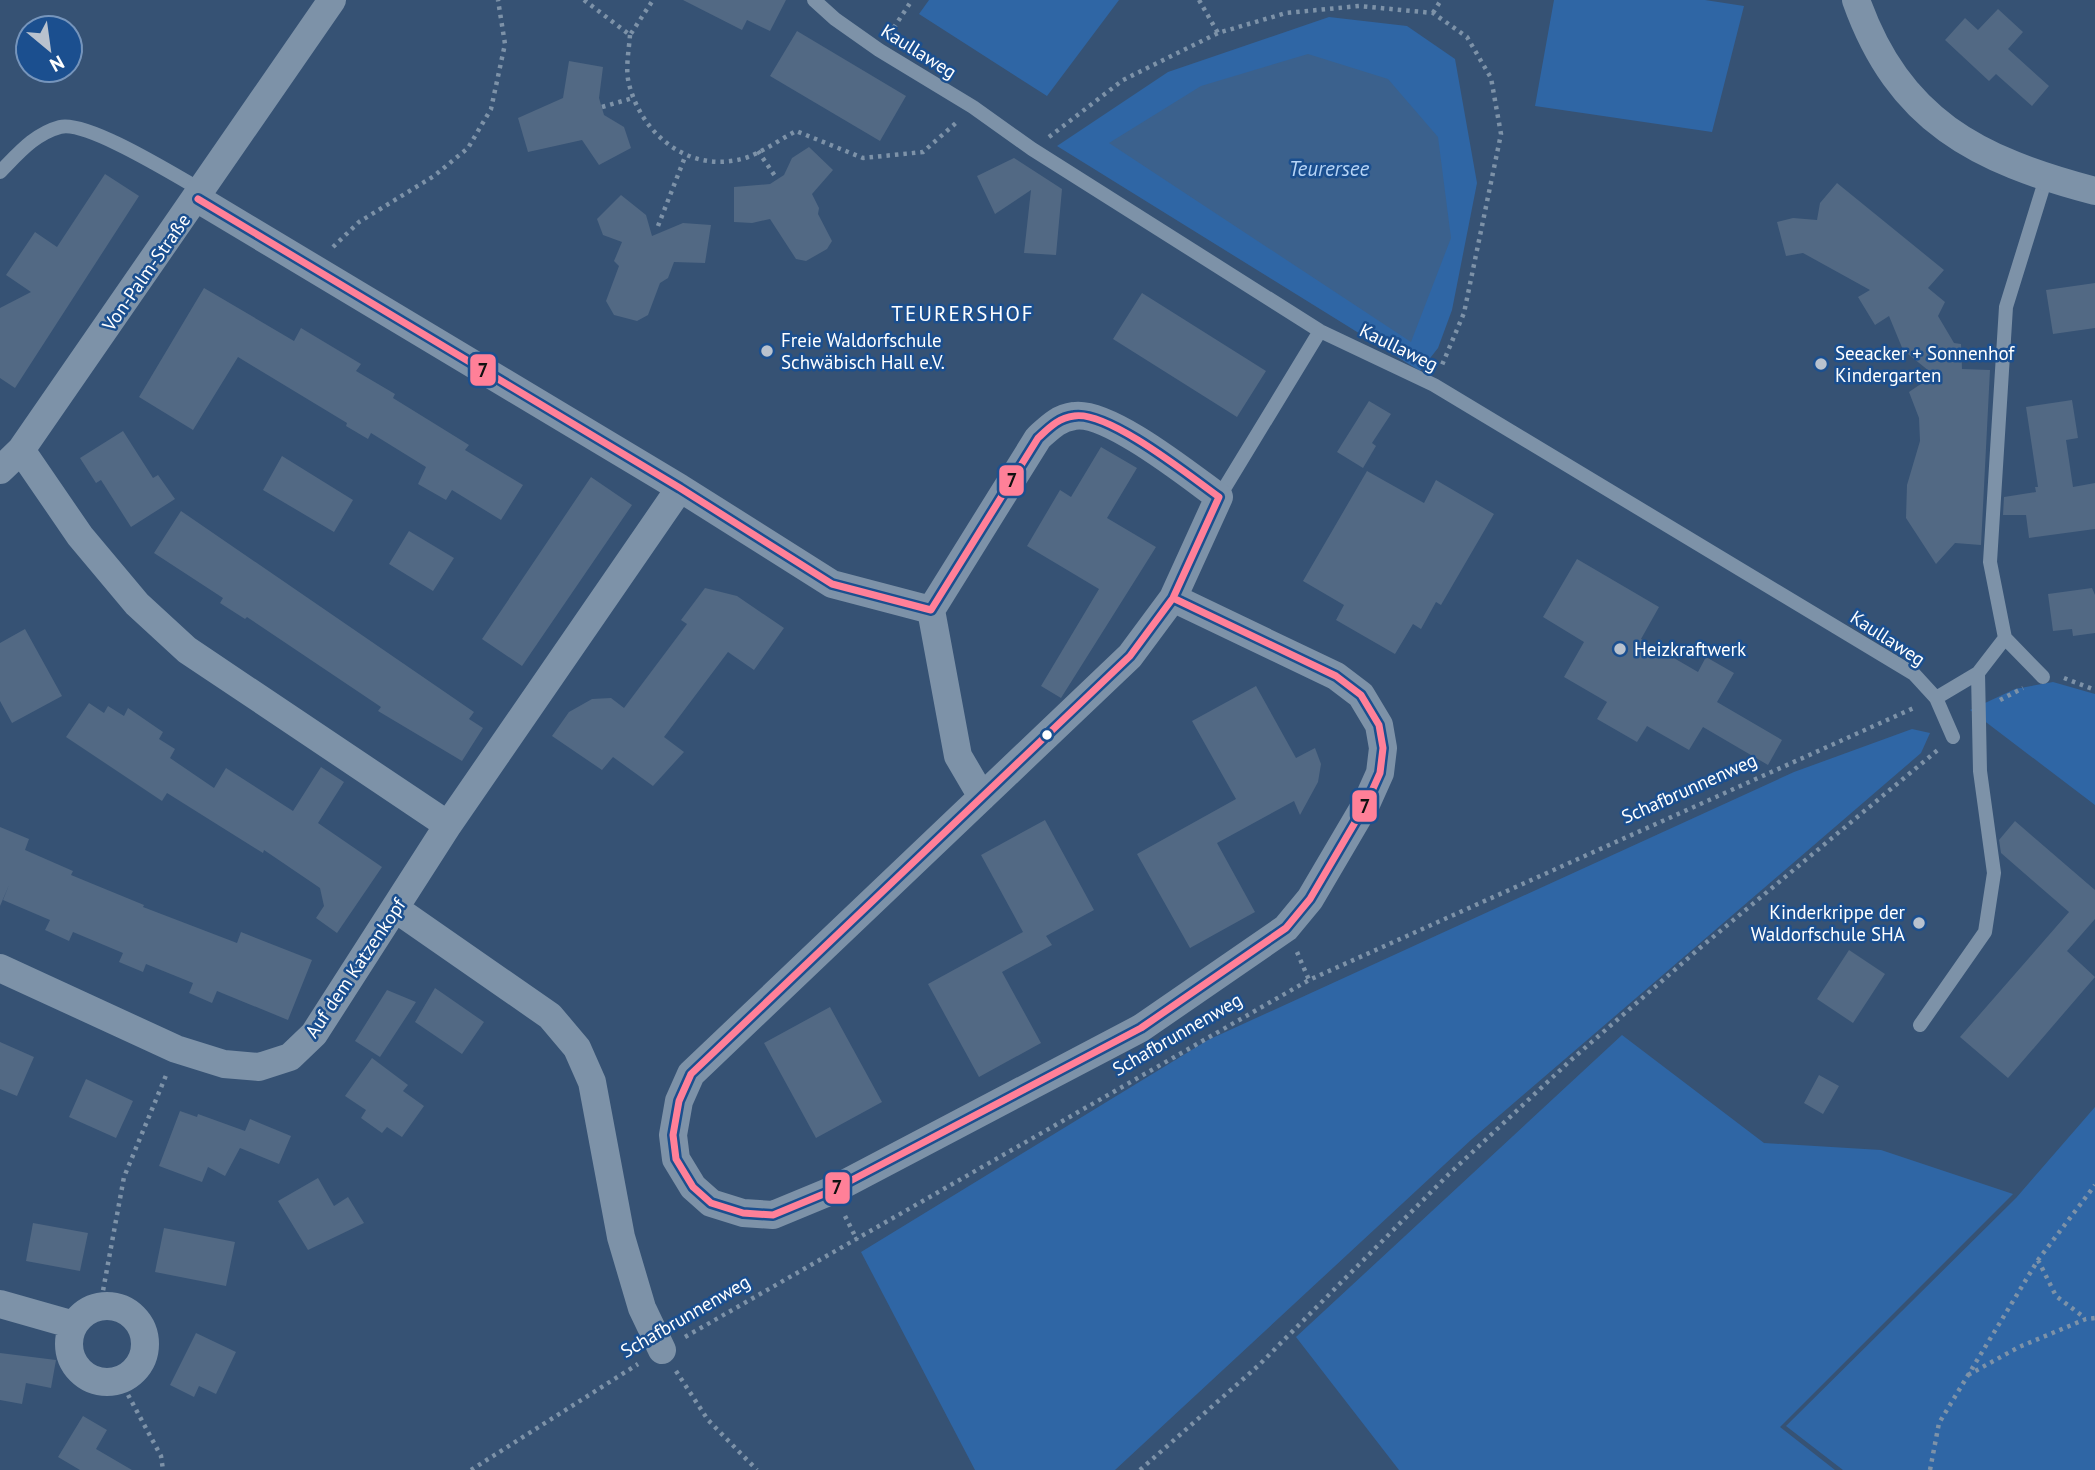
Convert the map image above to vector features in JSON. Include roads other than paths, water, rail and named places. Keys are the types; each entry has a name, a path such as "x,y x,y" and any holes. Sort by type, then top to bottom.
{"street":[{"name":"Von-Palm-Straße","path":"0,470 21,450 200,195 332,0"},
{"path":"1856,0 1867,31 1906,95 1954,135 1999,160 2046,178 2095,191"},
{"path":"200,195 313,268 680,488 832,584 931,610"},
{"path":"982,797 958,756 931,610 1038,438 1056,421 1077,415 1102,422 1143,442 1219,497 1173,598 1130,656 982,797 691,1074 679,1101 673,1135 676,1158 693,1187 711,1203 743,1213 773,1215 831,1191 1141,1028 1286,928 1310,899 1367,802 1380,773 1383,748 1379,725 1361,695 1336,676 1173,598"},
{"path":"21,450 88,546 137,604 187,650 448,825"},
{"name":"Auf dem Katzenkopf","path":"0,968 129,1025 176,1049 224,1064 259,1067 290,1056 314,1034 448,825 680,488"},
{"path":"396,909 550,1016 577,1048 592,1082 621,1237 642,1308 662,1350"},
{"path":"0,1304 74,1325"},
{"path":"100,1307 116,1307 131,1315 141,1327 145,1342 142,1358 134,1371 120,1380 102,1382 84,1376 72,1361 68,1343 74,1325 85,1313 100,1307"}],"lane":[{"name":"Kaullaweg","path":"814,0 835,19 879,50 973,107 1032,149 1320,331 1434,386 1914,674 1936,698 1953,737"},
{"path":"0,172 33,139 63,126 102,136 200,195"},
{"path":"2043,677 2004,638 1990,562 2006,307 2046,178"},
{"path":"1219,497 1320,331"},
{"path":"1936,698 1978,673 2004,638"},
{"path":"1920,1025 1985,932 1994,873 1980,771 1978,673"}],"water":[{"name":"Teurersee","path":"1308,54 1388,79 1438,137 1451,238 1411,342 1109,143 1201,86"}],"place":[{"name":"Freie Waldorfschule Schwäbisch Hall e.V.","path":"767,351"},
{"name":"Seeacker + Sonnenhof Kindergarten","path":"1821,364"},
{"name":"Heizkraftwerk","path":"1620,649"},
{"name":"Kinderkrippe der Waldorfschule SHA","path":"1919,923"}],"district":[{"name":"TEURERSHOF","path":"963,313"}]}
